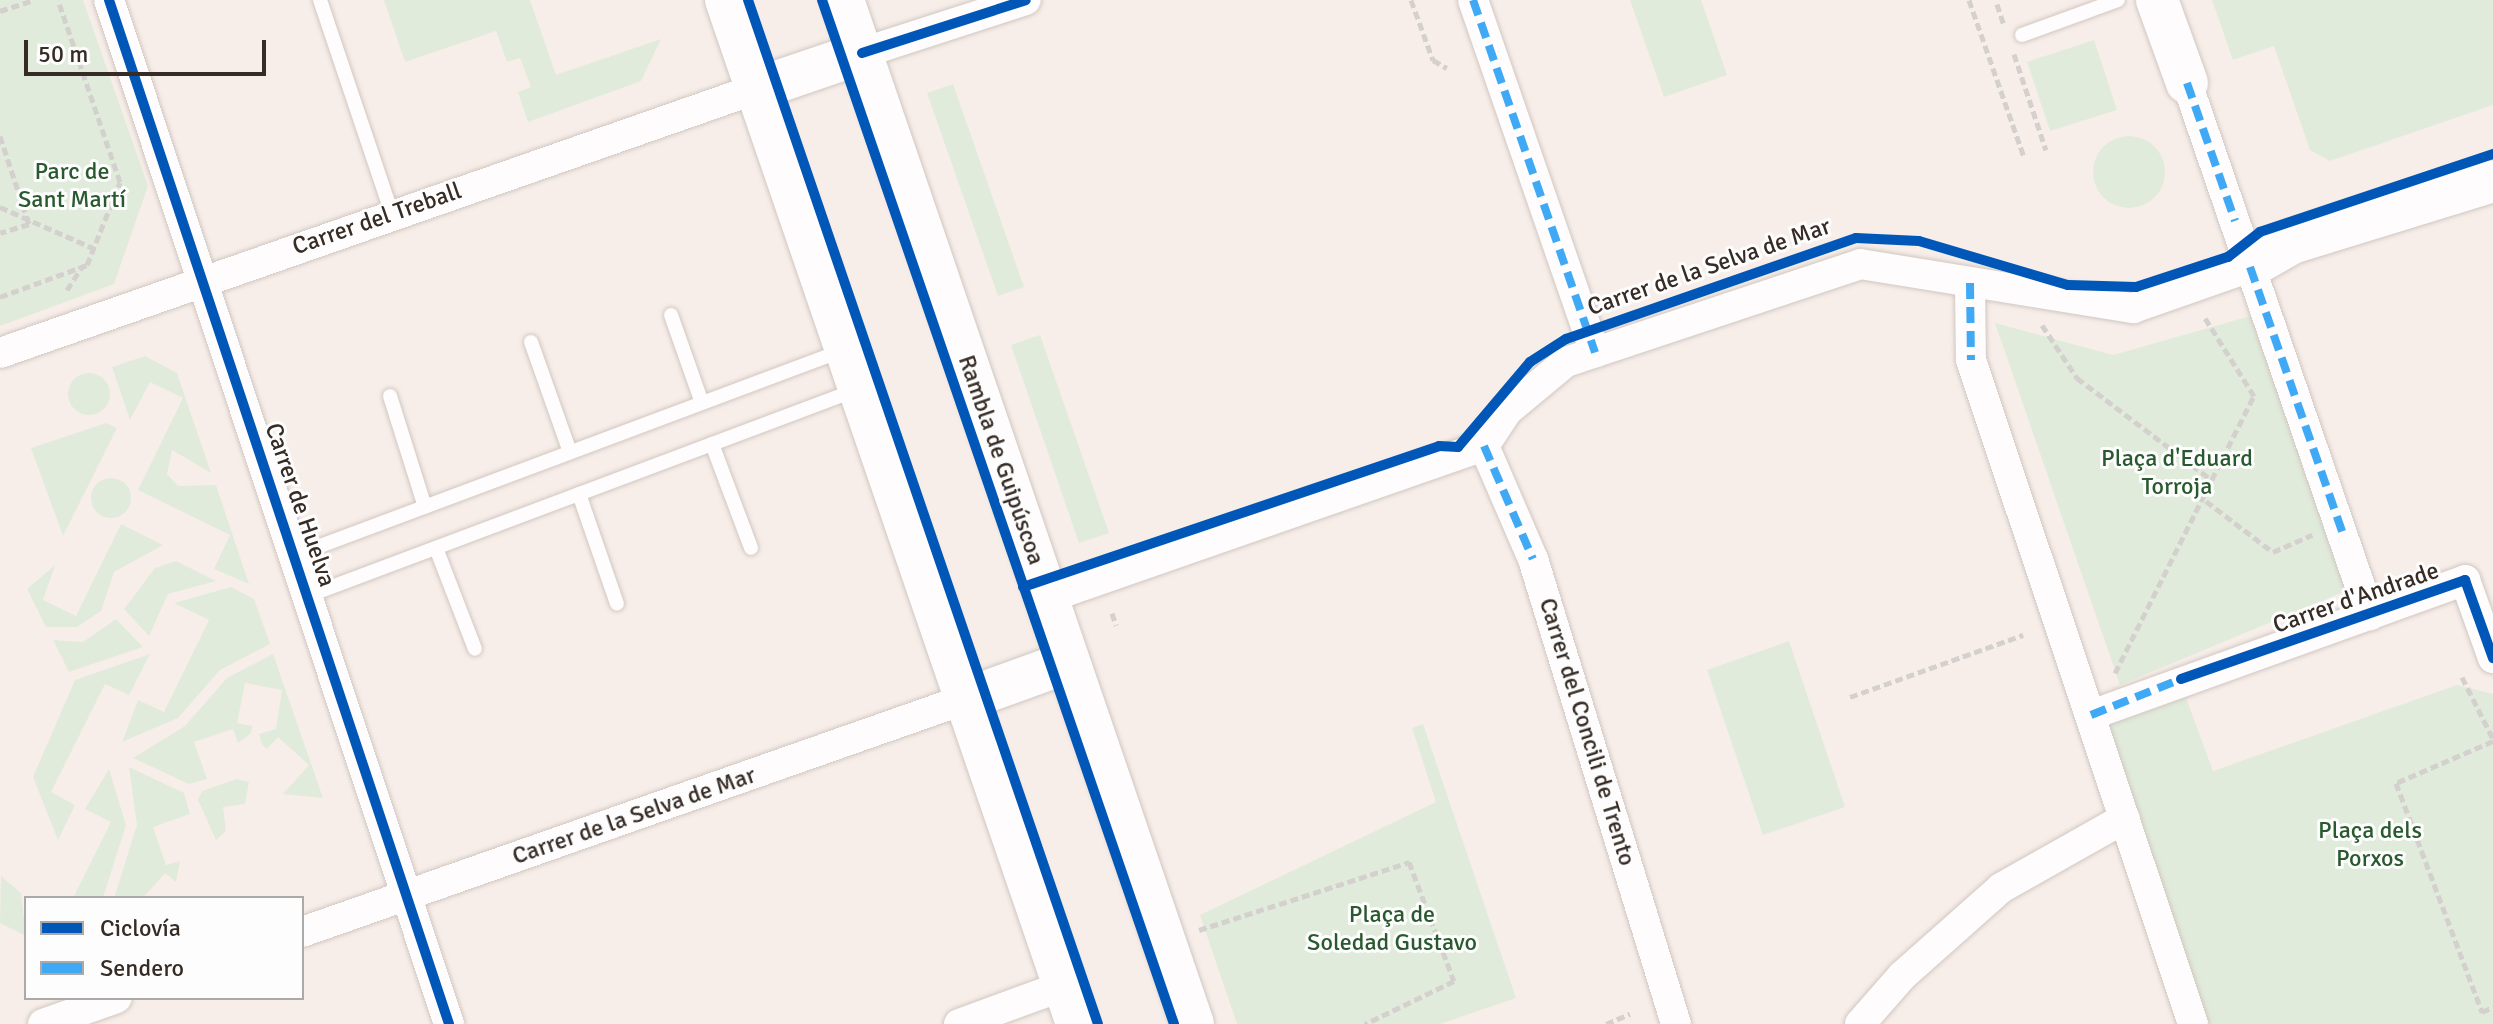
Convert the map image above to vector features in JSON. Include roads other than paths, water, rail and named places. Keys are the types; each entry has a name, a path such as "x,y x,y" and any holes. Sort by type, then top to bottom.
{"street":[{"name":"Carrer de Huelva","path":"109,0 411,894 449,1024"},
{"path":"726,0 1070,1005 959,1024"},
{"name":"Rambla de Guipúscoa","path":"843,0 1193,1024"},
{"path":"756,89 1026,0"},
{"path":"1473,0 1595,352"},
{"name":"Carrer d'Andrade","path":"2157,0 2370,615"},
{"name":"Carrer del Treball","path":"0,353 203,278 756,89"},
{"name":"Carrer de la Selva de Mar","path":"1484,446 1507,411 1566,362 1860,264 2133,308 2250,267 2292,243 2493,181"},
{"path":"1970,283 1971,360 2101,711 2125,818 2193,1024"},
{"path":"1047,598 1484,446"},
{"name":"Carrer del Concili de Trento","path":"1484,446 1533,559 1676,1024"},
{"name":"Carrer d'Andrade","path":"2101,711 2465,580 2493,658"},
{"path":"966,699 1069,662"},
{"name":"Carrer de la Selva de Mar","path":"304,931 966,699"},
{"path":"1860,1024 1902,976 2001,888 2125,818"},
{"path":"43,1024 111,1000"}],"lane":[{"path":"320,0 392,214"},
{"path":"2022,35 2118,0"},
{"path":"671,315 702,403"},
{"path":"531,342 570,452"},
{"path":"296,555 845,349"},
{"path":"310,595 860,389"},
{"path":"390,396 425,507"},
{"path":"712,444 751,548"},
{"path":"579,494 617,604"},
{"path":"436,548 475,649"}],"park label":[{"name":"Parc de Sant Martí","path":"72,186"},
{"name":"Plaça d'Eduard Torroja","path":"2177,473"},
{"name":"Plaça dels Porxos","path":"2370,845"},
{"name":"Plaça de Soledad Gustavo","path":"1392,929"}]}
